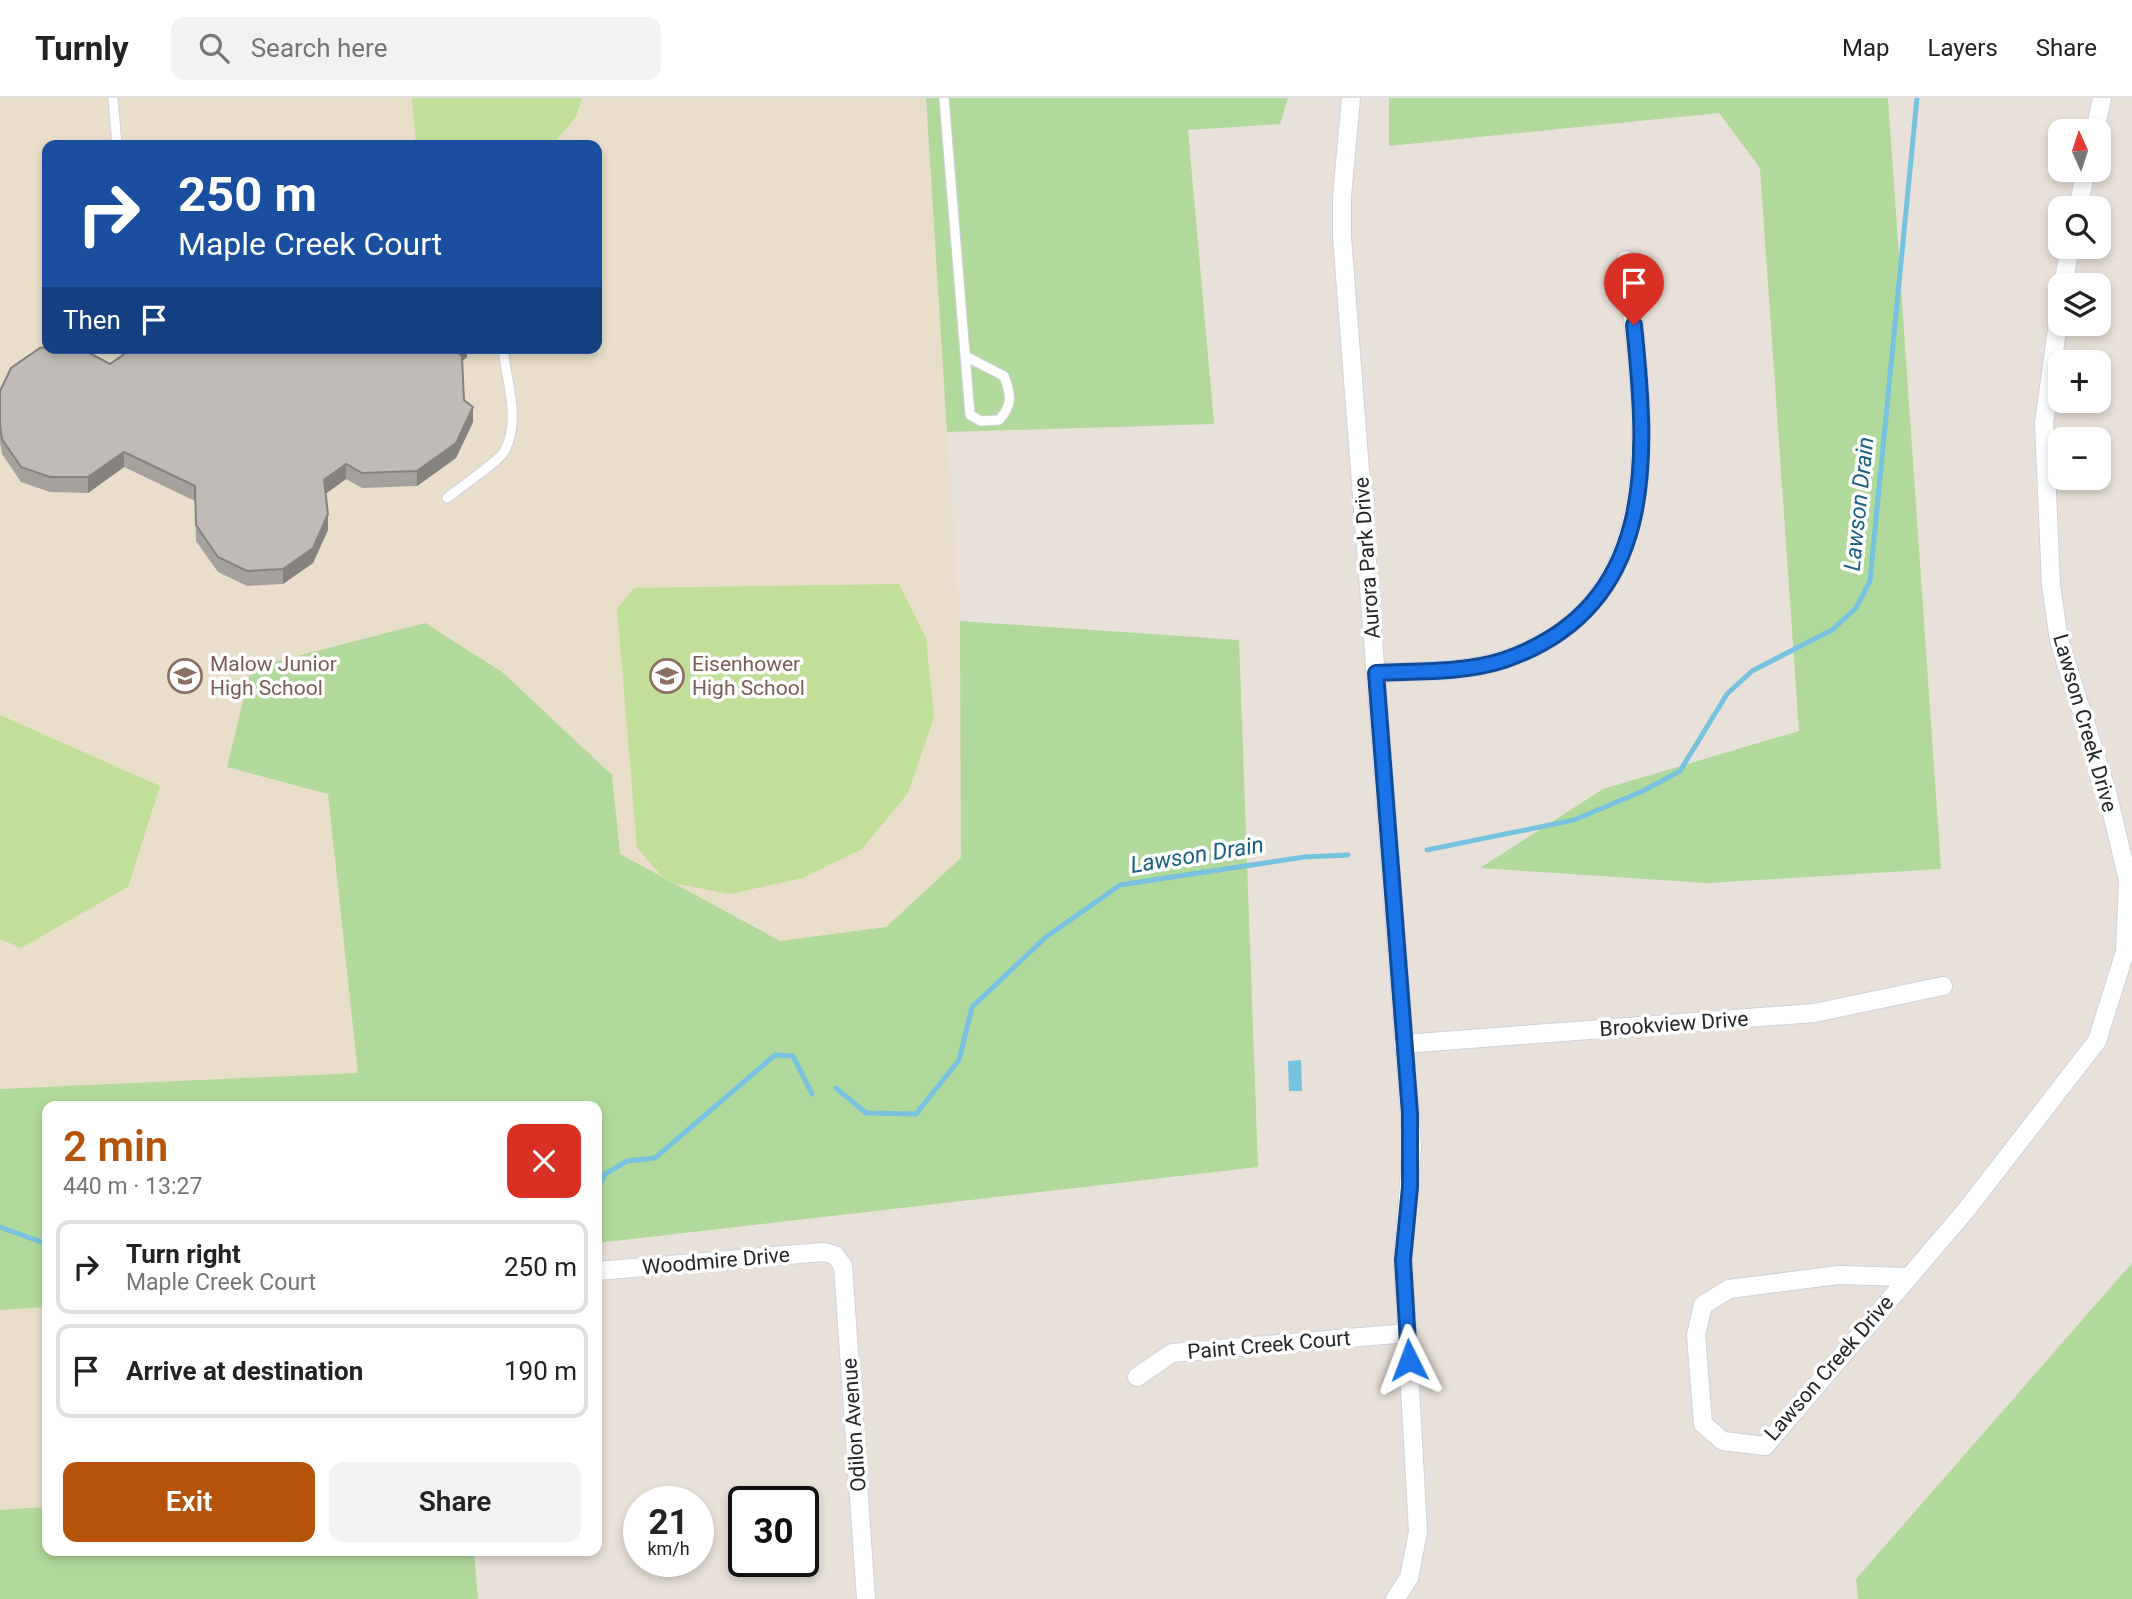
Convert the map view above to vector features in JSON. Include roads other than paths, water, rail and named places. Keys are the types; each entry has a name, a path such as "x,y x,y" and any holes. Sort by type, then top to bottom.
{"street":[{"name":"Aurora Park Drive","path":"1351,98 1342,196 1342,237 1412,1145 1403,1260 1418,1532 1409,1578 1395,1599"},
{"path":"2098,119 2102,98"},
{"path":"1376,673 1443,670 1501,661 1545,643 1563,631 1597,598 1619,559 1635,516 1640,486 1639,394 1626,260"},
{"name":"Lawson Creek Drive","path":"1908,1277 1838,1275 1728,1289 1703,1305 1696,1335 1703,1424 1723,1441 1765,1446 1967,1209 2097,1041 2125,952 2130,915 2128,880 2107,792 2059,640 2052,585 2044,423 2056,336"},
{"name":"Brookview Drive","path":"1403,1044 1814,1013 1943,986"},
{"name":"Woodmire Drive","path":"602,1271 823,1252 835,1255"},
{"name":"Odilon Avenue","path":"835,1255 843,1266 866,1599"},
{"name":"Paint Creek Court","path":"1137,1377 1172,1353 1408,1333"}],"lane":[{"path":"113,98 117,140"},
{"path":"944,98 965,356 970,415 981,421 999,420 1009,409 1010,393 1004,376 965,356"},
{"path":"447,498 505,451 512,395 504,354"}],"water":[{"path":"1301,1060 1302,1091 1289,1091 1288,1061"}],"waterway":[{"name":"Lawson Drain","path":"1427,850 1574,820 1643,791 1680,771 1727,694 1752,671 1832,630 1856,608 1870,581 1917,98"},
{"name":"Lawson Drain","path":"836,1088 866,1113 916,1114 959,1060 972,1007 1046,937 1120,885 1304,857 1348,855"},
{"name":"Lawson Drain","path":"602,1180 605,1174 627,1161 655,1158 775,1055 793,1056 812,1094"},
{"name":"Lawson Drain","path":"0,1227 42,1242"}],"place":[{"name":"Malow Junior High School","path":"185,676"},
{"name":"Eisenhower High School","path":"667,676"}]}
